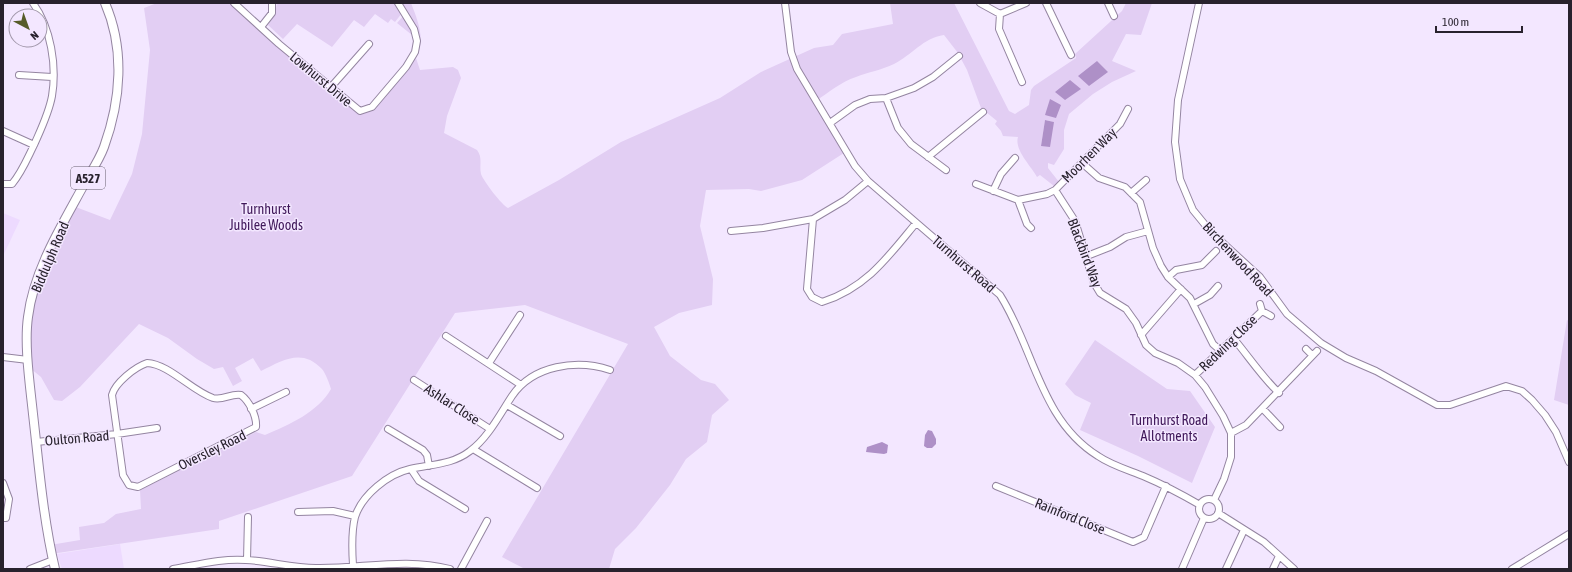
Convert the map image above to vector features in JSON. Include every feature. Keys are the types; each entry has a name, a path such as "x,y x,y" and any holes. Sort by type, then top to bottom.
{"main road":[{"name":"Biddulph Road","path":"55,569 43,501 36,442 28,360 27,318 34,290 48,253 104,148 117,102 120,60 112,20 105,3"}],"street":[{"path":"3,184 12,184 25,166 40,134 52,96 53,56 50,38 33,3"},
{"name":"Lowhurst Drive","path":"234,3 360,111 372,107 414,56 417,40 410,21 398,3"},
{"path":"261,27 272,13 272,3"},
{"name":"Turnhurst Road","path":"785,3 791,52 797,69 856,166 868,181 1000,295 1010,310 1037,378 1051,405 1073,437 1098,457 1166,486 1200,505"},
{"path":"980,3 1000,14"},
{"path":"1000,14 1026,3"},
{"path":"1046,3 1071,55"},
{"path":"1108,3 1114,16"},
{"name":"Birchenwood Road","path":"1199,3 1178,100 1175,142 1180,179 1193,210 1219,241 1260,277 1287,314 1321,343 1346,358 1376,371 1437,405 1450,405 1506,386 1522,391 1544,413 1556,432 1569,462"},
{"path":"1000,14 999,29 1022,82"},
{"path":"331,87 369,44"},
{"path":"830,123 855,105 870,99 886,98 914,88 933,78 959,56"},
{"path":"19,75 52,77"},
{"path":"886,98 898,128 911,144 946,170"},
{"name":"Moorhen Way","path":"1055,190 1123,119 1128,109"},
{"path":"928,157 983,112"},
{"name":"Moorhen Way","path":"1123,119 1129,123"},
{"path":"3,131 34,145"},
{"path":"993,191 1001,174 1015,158"},
{"path":"1082,163 1099,178 1121,184 1140,202 1153,248 1168,277 1194,304 1211,340 1221,351"},
{"path":"1131,192 1147,179"},
{"path":"731,231 764,228 813,219 845,200 868,181"},
{"path":"976,184 1018,200 1047,194 1055,190"},
{"name":"Blackbird Way","path":"1055,190 1075,221 1087,256 1094,283 1100,293 1126,309 1142,335 1146,345 1155,353 1178,363 1195,375 1205,387 1231,433 1231,457 1224,479 1214,500"},
{"path":"1018,200 1027,226"},
{"path":"813,219 807,289 812,297 822,302 841,296 875,271 916,223"},
{"path":"1087,256 1110,247 1126,237 1148,231"},
{"path":"1168,277 1176,270 1202,265 1216,251"},
{"path":"1194,304 1210,295 1218,286"},
{"path":"1142,335 1181,289"},
{"name":"Redwing Close","path":"1260,304 1262,311 1272,316"},
{"name":"Redwing Close","path":"1195,375 1262,311"},
{"path":"489,363 518,325 520,315"},
{"path":"446,336 521,385"},
{"path":"1234,339 1264,378 1279,393"},
{"path":"1231,433 1246,425 1263,409 1315,353 1306,349"},
{"path":"3,357 28,360"},
{"name":"Oversley Road","path":"147,363 157,365 211,397 223,398 233,394 240,395 251,409 256,423 254,429 138,487 129,485 123,475 112,395 114,388 141,365 147,363"},
{"path":"353,565 352,532 355,516 367,497 382,483 393,476 411,469 456,461 473,449 490,429 521,385 535,375 559,366 588,364 610,370"},
{"name":"Ashlar Close","path":"414,380 490,429"},
{"path":"251,409 286,392"},
{"path":"507,405 558,432"},
{"path":"1263,409 1280,427"},
{"name":"Oulton Road","path":"36,442 117,434 157,428"},
{"path":"388,429 396,438 423,450 427,455 429,466"},
{"path":"473,449 536,488"},
{"path":"411,469 419,481 455,506 465,509"},
{"path":"3,483 9,499 6,518 3,518"},
{"name":"Rainford Close","path":"996,486 1133,542 1144,537 1166,486"},
{"path":"1204,500 1214,500 1219,506 1218,514 1213,518 1204,518 1199,511 1200,505 1204,500"},
{"path":"298,512 333,511 355,516"},
{"path":"1218,514 1264,542 1294,569"},
{"path":"247,560 248,517"},
{"path":"1182,569 1204,518"},
{"path":"461,569 487,521"},
{"path":"1226,569 1244,530"},
{"path":"1512,569 1569,534"},
{"path":"1273,569 1279,556"},
{"path":"30,569 53,560"},
{"path":"173,569 219,561 247,560 290,567 317,569 353,565 401,566 430,564 450,569"}],"shaded area":[{"path":"1097,61 1108,72 1089,86 1078,76"},
{"path":"1070,80 1081,89 1065,100 1055,92"},
{"path":"1050,99 1061,105 1056,118 1045,115"},
{"path":"1045,120 1054,122 1050,147 1041,146"},
{"path":"3,213 20,220 3,256"},
{"path":"928,430 932,431 936,439 936,444 932,448 927,448 924,446 925,435"},
{"path":"882,442 888,445 887,453 866,452 867,447"},
{"path":"120,544 124,569 62,569 57,554"}],"green space":[{"name":"Turnhurst Jubilee Woods","path":"157,3 234,3 360,111 372,107 406,67 417,40 397,23 405,14 398,3 411,3 421,37 419,51 416,58 420,70 453,67 458,70 461,78 447,116 444,133 477,150 480,156 480,171 483,178 498,198 508,208 559,180 621,142 720,98 761,72 814,48 833,45 842,34 893,24 890,3 954,3 1009,111 1015,114 1029,105 1031,90 1034,86 1076,58 1075,54 1122,11 1126,3 1152,3 1141,35 1126,34 1112,61 1136,71 1112,82 1093,94 1069,114 1064,130 1064,149 1054,165 1048,163 1048,168 1059,182 1054,186 1040,175 1037,177 1018,147 1018,137 1003,136 995,124 997,121 981,108 967,70 958,53 944,35 924,43 894,64 845,82 816,101 847,151 802,180 761,191 749,189 706,190 700,226 713,279 712,305 679,313 654,327 670,356 701,380 715,384 729,400 712,415 707,442 686,459 670,485 636,528 615,549 609,569 525,569 502,557 628,344 525,305 455,313 352,476 219,521 219,529 51,554 50,545 80,540 79,527 104,523 116,514 141,509 140,490 256,432 265,435 284,427 311,411 319,404 331,389 322,369 307,359 300,358 285,360 261,371 253,358 235,368 242,381 233,386 223,367 214,369 197,359 168,338 139,324 80,387 62,401 54,400 41,377 25,364 34,290 73,206 110,220 132,174 142,134 150,50 144,8","holes":["1045,120 1054,122 1041,146"]},
{"path":"277,3 395,3 402,13 395,22 391,19 388,23 375,14 364,27 354,20 332,47 297,24 283,39 268,25 275,14"},
{"path":"1567,320 1569,321 1569,405 1554,400"},
{"name":"Turnhurst Road Allotments","path":"1095,340 1167,389 1190,391 1215,427 1192,483 1138,456 1080,430 1091,403 1075,395 1065,384"}]}
